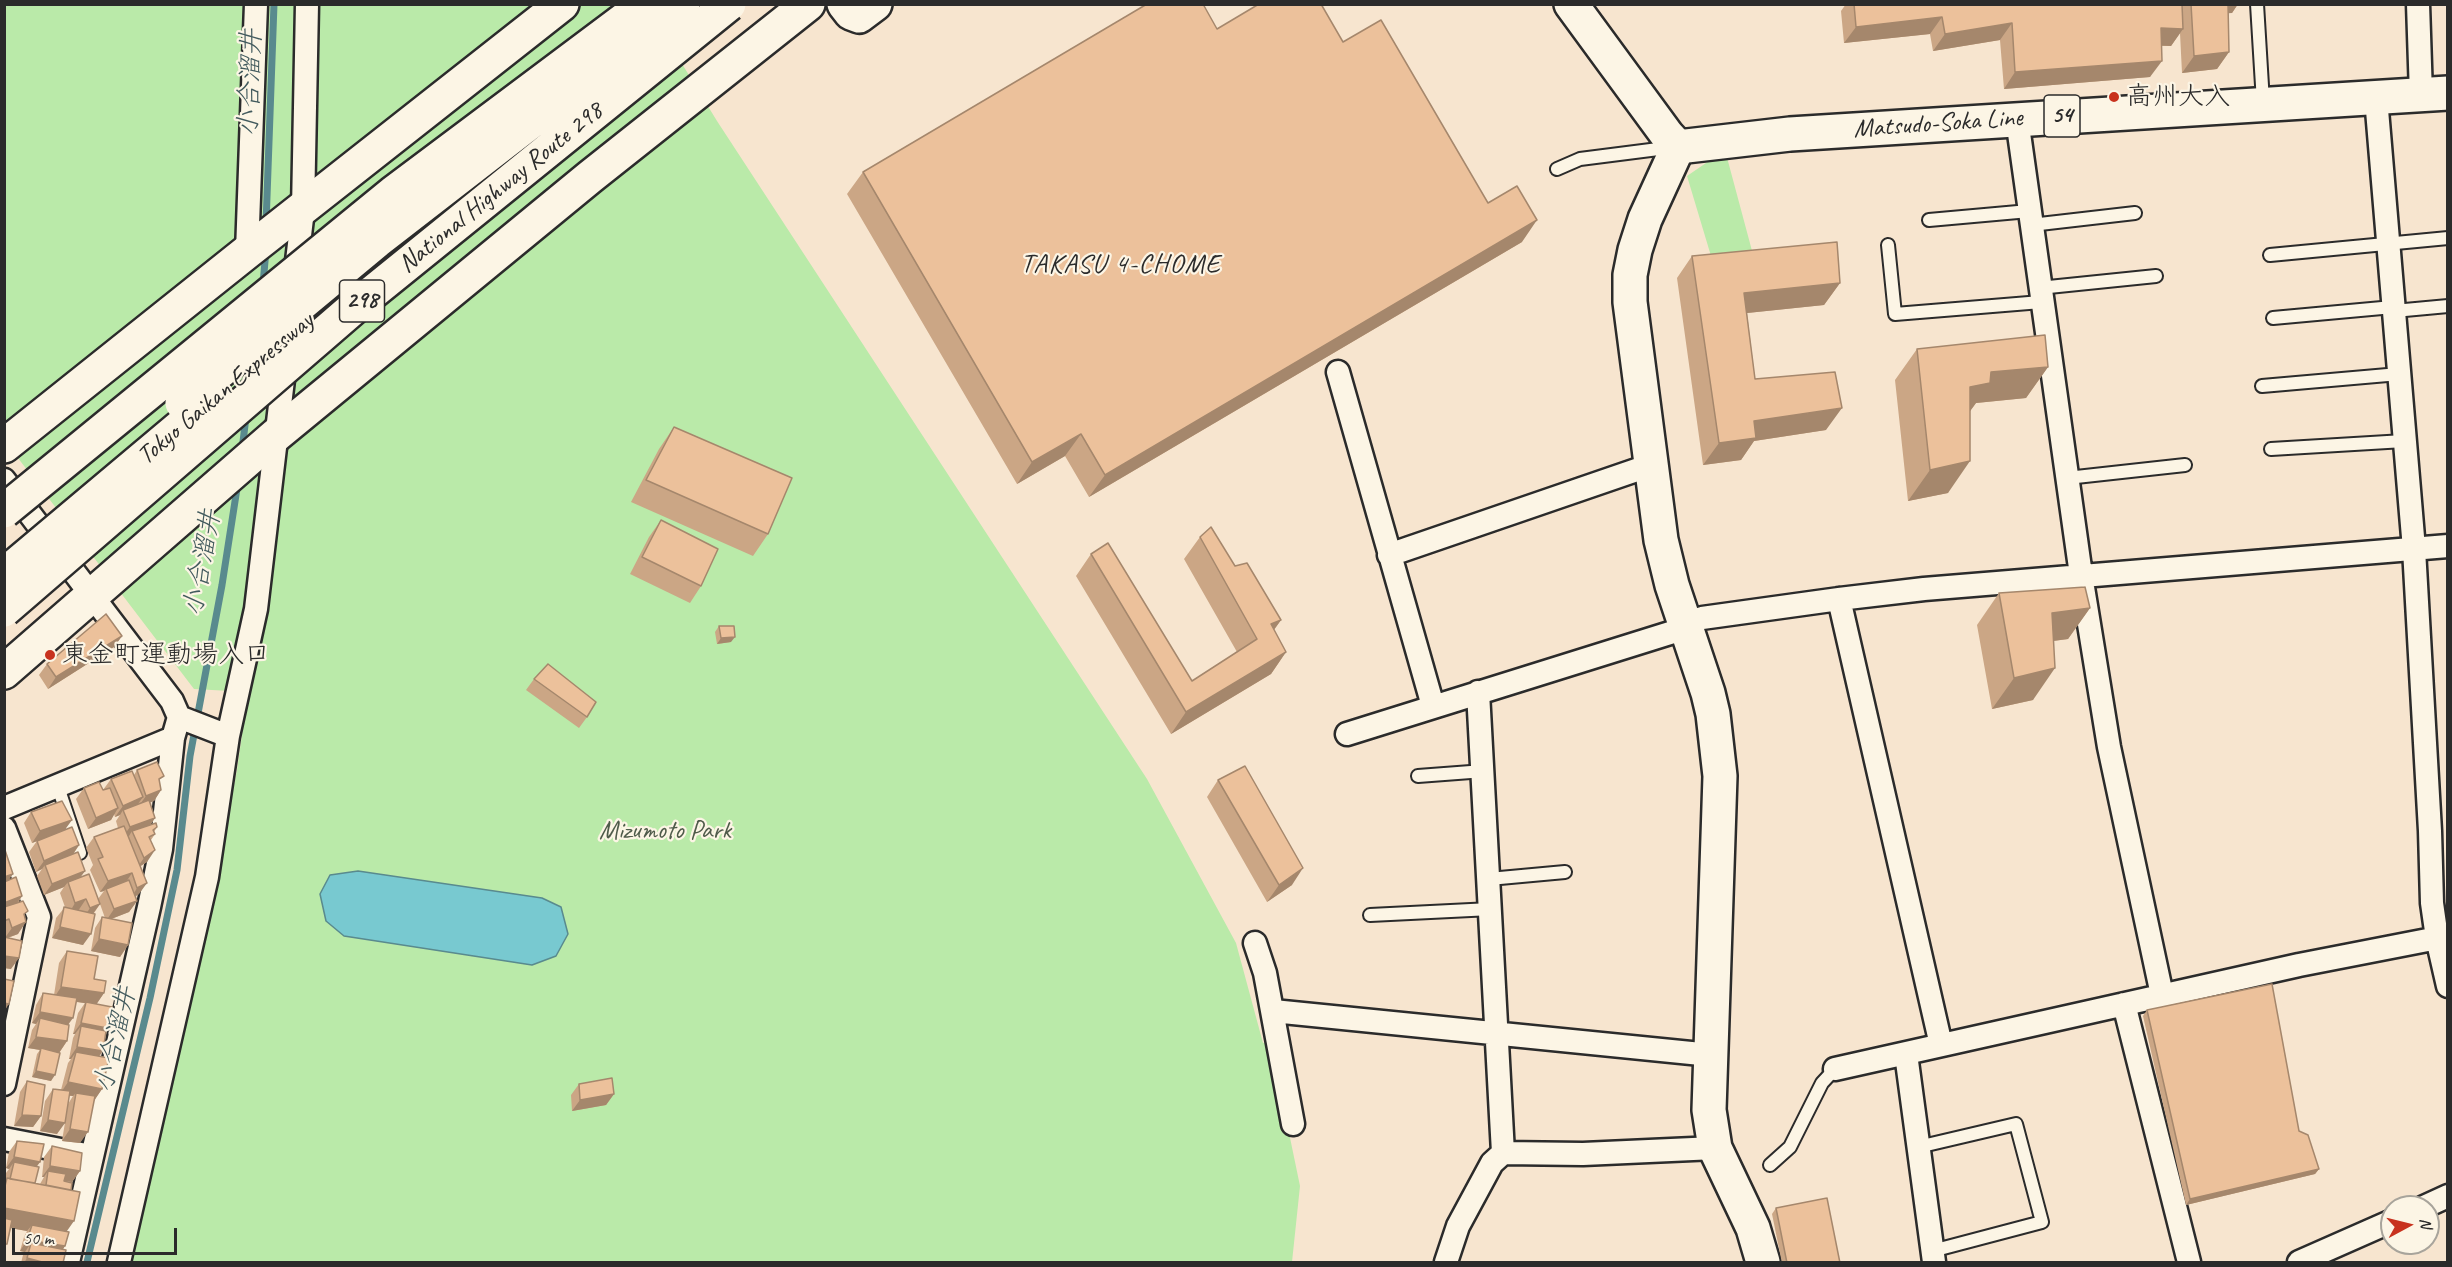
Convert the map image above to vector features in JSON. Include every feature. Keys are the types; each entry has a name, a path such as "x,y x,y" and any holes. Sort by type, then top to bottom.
{"main road":[{"path":"4,446 249,249 562,4"},
{"name":"298","path":"4,511 393,193 645,4"},
{"name":"Tokyo Gaikan Expressway","path":"4,549 377,241 683,4"},
{"name":"Tokyo Gaikan Expressway","path":"4,576 369,269 705,4"},
{"name":"National Highway Route 298","path":"4,610 358,304 729,4"},
{"path":"4,672 265,445 590,177 808,4"},
{"path":"844,4 851,13 859,16 875,4"},
{"path":"1571,4 1678,147 1645,219 1635,250 1630,274 1630,302 1661,540 1713,714 1720,776 1709,1110 1715,1148 1753,1228 1763,1263"},
{"name":"Matsudo-Soka Line","path":"1678,147 1790,134 2434,94"}],"street":[{"path":"249,249 256,4"},
{"path":"119,1263 207,877 228,736 257,598 265,445 291,218 307,4"},
{"path":"2418,4 2434,94"},
{"path":"2376,98 2414,549 2432,903 2442,937 2448,986"},
{"path":"2017,119 2081,575 2109,747 2162,995"},
{"path":"1338,372 1433,706"},
{"path":"1389,555 1651,465"},
{"path":"4,480 172,701 176,728 160,849 149,907 68,1263"},
{"path":"1347,734 1702,618 1839,599 2081,575 2286,561 2448,546"},
{"path":"1839,599 1941,1046"},
{"path":"1478,692 1503,1153"},
{"path":"4,808 58,787 176,728 228,736"},
{"path":"4,828 39,917 4,1084"},
{"path":"1835,1069 2299,965 2442,937"},
{"path":"1255,943 1265,973 1273,1011 1293,1124"},
{"path":"2124,1004 2189,1263"},
{"path":"1273,1011 1711,1054"},
{"path":"1906,1054 1933,1257"},
{"path":"4,1139 91,1156"},
{"path":"1446,1263 1458,1226 1492,1163 1503,1153 1583,1154 1715,1148"},
{"path":"2299,1263 2380,1226"}],"lane":[{"path":"2258,4 2263,103"},
{"path":"1557,168 1580,159 1678,147"},
{"path":"1929,220 2135,213"},
{"path":"2270,255 2448,238"},
{"path":"1888,245 1895,314 2040,295 2156,276"},
{"path":"2273,318 2448,306"},
{"path":"2262,386 2399,374"},
{"path":"2271,449 2404,441"},
{"path":"2067,478 2185,465"},
{"path":"1418,776 1484,771"},
{"path":"58,787 80,853"},
{"path":"1489,879 1565,872"},
{"path":"1370,915 1491,909"},
{"path":"1770,1165 1790,1147 1822,1083 1835,1069"},
{"path":"1918,1147 2016,1124 2042,1222 1933,1257"}],"green space":[{"name":"Mizumoto Park","path":"5,5 646,5 717,121 1147,779 1236,943 1263,1043 1270,1041 1300,1186 1292,1262 131,1262 215,879 237,770 248,692 194,689 5,441"},
{"path":"1725,150 1755,262 1714,266 1687,176"}],"water":[{"path":"358,871 542,898 561,907 568,934 556,956 532,965 344,936 326,921 320,894 330,875"}],"building":[{"path":"1147,4 1203,4 1217,29 1259,4 1321,4 1343,42 1381,20 1488,203 1517,186 1537,220 1105,475 1081,434 1032,462 863,172"},
{"path":"1854,4 2182,4 2183,29 2161,28 2162,61 2015,72 2012,23 1945,34 1942,17 1856,27"},
{"path":"2191,4 2228,4 2229,52 2194,56"},
{"path":"1837,242 1840,283 1744,293 1755,379 1835,372 1842,408 1754,421 1756,438 1719,443 1692,256"},
{"path":"2045,335 2048,367 1991,372 1990,383 1970,387 1970,461 1930,470 1917,349"},
{"path":"674,427 792,478 768,534 646,480"},
{"path":"661,520 718,549 701,586 642,557"},
{"path":"1211,527 1235,566 1247,563 1281,620 1271,624 1286,652 1186,712 1091,554 1108,543 1192,681 1257,639 1200,537"},
{"path":"2085,587 2090,608 2052,613 2055,668 2014,678 1999,593"},
{"path":"106,614 122,636 56,677 47,664"},
{"path":"719,626 734,626 735,637 721,638"},
{"path":"548,664 596,702 587,717 534,679"},
{"path":"157,762 164,776 159,779 161,790 146,796 137,770"},
{"path":"1245,766 1303,868 1279,885 1218,780"},
{"path":"132,771 143,797 123,806 111,779"},
{"path":"99,782 103,790 110,788 118,808 96,818 84,788"},
{"path":"149,800 155,818 130,827 123,810"},
{"path":"62,801 72,820 40,831 31,812"},
{"path":"156,823 157,827 153,830 155,834 149,837 155,850 144,858 132,831"},
{"path":"124,826 147,883 137,888 132,873 108,881 98,859 103,857 94,837"},
{"path":"72,827 79,845 44,861 37,841"},
{"path":"4,850 13,874 4,877"},
{"path":"78,852 85,871 52,884 45,865"},
{"path":"89,874 100,904 90,908 86,899 75,903 68,882"},
{"path":"16,877 22,896 4,903 4,882"},
{"path":"129,880 137,901 114,909 106,889"},
{"path":"23,901 28,911 24,914 26,922 12,928 9,919 4,921 4,907"},
{"path":"64,907 95,914 91,934 60,927"},
{"path":"102,917 132,923 128,945 99,939"},
{"path":"4,937 22,941 19,958 4,956"},
{"path":"67,951 98,956 94,979 106,981 104,993 61,987"},
{"path":"4,979 14,981 9,1004 4,1003"},
{"path":"2272,984 2299,1131 2308,1135 2319,1169 2190,1199 2147,1010"},
{"path":"43,993 77,998 73,1018 40,1012"},
{"path":"86,1002 112,1007 107,1028 81,1023"},
{"path":"40,1018 69,1025 67,1041 36,1037"},
{"path":"81,1026 106,1031 103,1051 77,1047"},
{"path":"41,1048 60,1053 55,1075 36,1071"},
{"path":"76,1052 109,1058 102,1089 68,1082"},
{"path":"612,1078 614,1094 580,1100 579,1084"},
{"path":"27,1081 45,1085 41,1116 22,1115"},
{"path":"53,1089 70,1091 65,1123 48,1120"},
{"path":"76,1093 95,1096 88,1132 70,1129"},
{"path":"17,1141 44,1144 40,1162 14,1157"},
{"path":"52,1146 82,1153 80,1171 50,1166"},
{"path":"14,1162 39,1167 35,1183 10,1179"},
{"path":"48,1171 66,1174 64,1181 72,1183 71,1190 46,1185"},
{"path":"7,1178 80,1192 74,1221 4,1208"},
{"path":"1827,1198 1840,1263 1787,1263 1776,1208"},
{"path":"4,1218 12,1220 7,1244 4,1244"},
{"path":"32,1225 69,1232 65,1246 27,1240"},
{"path":"31,1243 66,1250 63,1263 46,1263 27,1258"}],"waterway":[{"name":"小合溜井","path":"266,224 274,4"},
{"name":"小合溜井","path":"263,284 266,250"},
{"name":"小合溜井","path":"251,382 254,357"},
{"name":"小合溜井","path":"242,450 246,417"},
{"name":"小合溜井","path":"87,1262 150,998 177,870 190,756 222,585 238,482"}],"place":[{"name":"高州大入","path":"2114,97"},
{"name":"東金町運動場入口","path":"50,655"}],"district":[{"name":"TAKASU 4-CHOME","path":"1121,265"}]}
